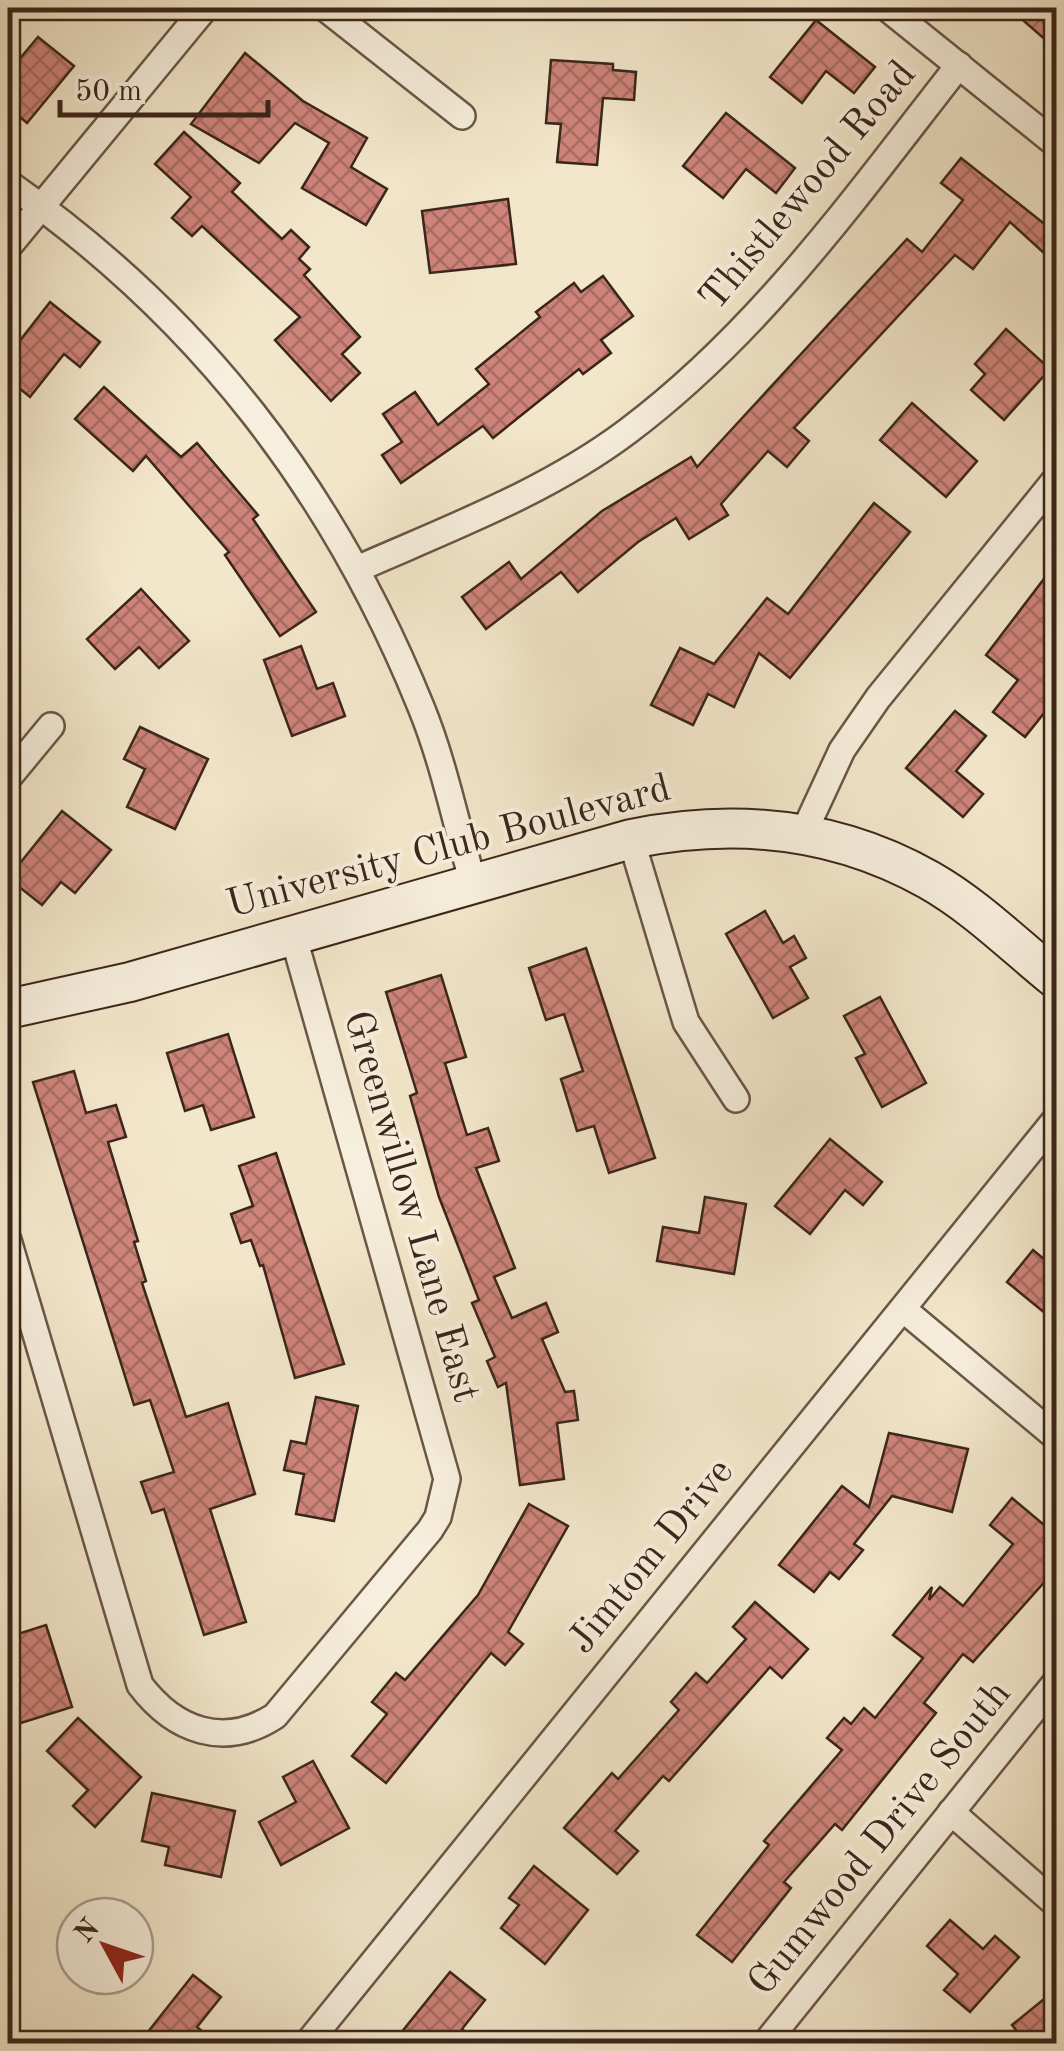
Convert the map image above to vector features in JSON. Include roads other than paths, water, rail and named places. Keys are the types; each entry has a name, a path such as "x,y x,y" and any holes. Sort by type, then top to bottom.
{"street":[{"path":"8,247 205,8"},
{"path":"325,8 462,116"},
{"path":"887,8 1056,144"},
{"name":"Thistlewood Road","path":"358,569 558,476 627,432 688,381 793,277 960,65"},
{"path":"8,183 152,298 213,364 287,456 358,569 422,710 474,882"},
{"path":"804,832 842,750 878,698 1056,478"},
{"path":"8,778 51,726"},
{"name":"University Club Boulevard","path":"8,1009 130,982 631,839 702,827 748,826 804,832 928,880 1056,979"},
{"path":"631,839 686,1022 736,1099"},
{"name":"Greenwillow Lane East","path":"8,1240 140,1685 168,1716 186,1728 234,1734 275,1716 430,1530 443,1501 446,1479 416,1360 293,935"},
{"name":"Jimtom Drive","path":"308,2044 1056,1120"},
{"path":"902,1309 1056,1437"},
{"name":"Gumwood Drive South","path":"765,2044 1056,1682"},
{"path":"951,1812 1056,1904"}]}
